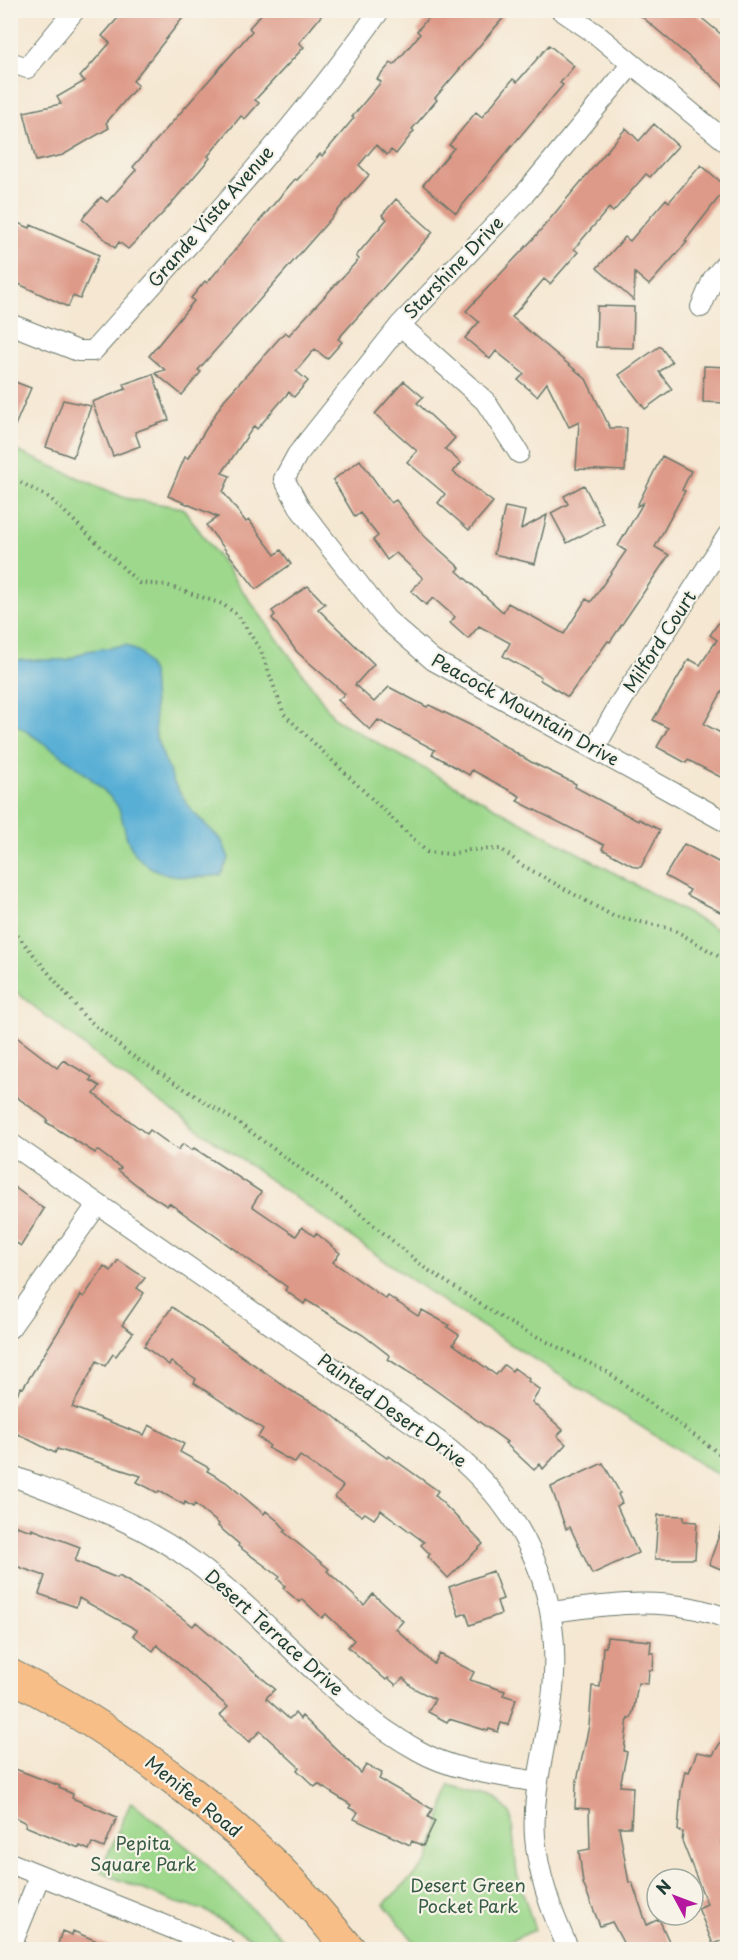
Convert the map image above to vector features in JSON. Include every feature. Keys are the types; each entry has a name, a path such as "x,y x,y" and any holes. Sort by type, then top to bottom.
{"main road":[{"name":"Menifee Road","path":"10,1675 88,1719 176,1779 271,1862 350,1950"}],"street":[{"path":"10,62 27,68 75,10"},
{"name":"Grande Vista Avenue","path":"10,324 78,351 93,351 302,112 340,66 380,10"},
{"path":"561,10 632,64 728,143"},
{"name":"Starshine Drive","path":"284,479 297,455 400,326 522,197 632,64"},
{"path":"701,307 713,279 728,261"},
{"path":"400,326 485,401 519,453"},
{"name":"Peacock Mountain Drive","path":"284,479 301,510 386,619 409,641 458,676 728,823"},
{"name":"Milford Court","path":"594,749 622,700 728,535"},
{"name":"Painted Desert Drive","path":"10,1143 420,1428 476,1473 500,1499 520,1531 537,1566 552,1612 555,1638 554,1684 537,1782 535,1819 538,1858 551,1909 569,1950"},
{"path":"10,1328 97,1205"},
{"name":"Desert Terrace Drive","path":"10,1475 126,1520 162,1539 196,1563 376,1723 421,1752 474,1771 537,1782"},
{"path":"552,1612 622,1603 657,1604 692,1608 728,1619"},
{"path":"10,1863 226,1950"},
{"path":"10,1949 40,1875"}],"path":[{"path":"10,477 50,498 139,583 177,588 222,604 238,615 261,651 284,714 427,852 451,854 470,850 501,849 520,864 613,916 673,929 728,962"},
{"path":"10,926 84,1016 128,1053 240,1124 352,1207 426,1268 508,1322 609,1373 728,1460"}],"green space":[{"path":"10,448 125,498 183,508 336,720 727,935 727,1481 439,1299 114,1070 11,988"},
{"name":"Desert Green Pocket Park","path":"450,1786 496,1798 511,1815 517,1874 535,1930 491,1949 420,1949 384,1904 428,1861"},
{"name":"Pepita Square Park","path":"131,1802 198,1856 288,1944 284,1949 268,1949 206,1911 174,1902 100,1872"}],"water":[{"path":"126,645 141,653 152,672 156,738 174,783 191,810 222,841 229,858 221,875 193,877 166,874 143,862 127,838 120,813 113,800 77,767 11,721 11,660 67,660 87,651"}],"building":[{"path":"125,10 189,10 133,81 138,85 106,123 109,128 63,155 36,161 24,112 61,104 57,97 85,81 80,77 110,43 102,36"},
{"path":"265,10 326,10 299,43 304,47 255,100 259,103 245,119 241,116 208,156 210,158 164,212 128,249 119,242 115,248 82,219 101,197 107,202 136,170 133,167 252,31 249,28"},
{"path":"435,10 496,10 504,17 435,98 437,100 412,129 414,131 396,154 391,150 387,155 376,145 359,165 369,175 198,370 201,372 182,395 155,373 165,370 149,356 194,301 191,298 205,281 207,283 295,179 297,180 320,154 322,156 354,118 352,117 381,82 377,79 391,63 394,65 420,34 417,31"},
{"path":"634,10 692,10 728,40 728,90"},
{"path":"549,45 574,66 560,83 563,85 456,213 423,185 454,148 449,145 476,112 482,117 513,79 517,82"},
{"path":"654,124 678,146 650,177 646,174 613,212 609,208 574,249 578,252 550,284 544,279 512,317 586,379 610,428 627,428 625,471 576,469 579,422 569,427 547,383 537,396 518,380 524,374 496,351 490,359 465,338 479,322 466,311 534,238 626,128 639,141"},
{"path":"701,165 727,187 685,241 687,242 649,285 635,273 634,301 597,268 625,237 630,241 666,199 669,202"},
{"path":"396,199 433,232 338,339 342,342 327,359 315,349 296,371 308,381 294,397 289,392 257,429 254,426 222,473 230,476 223,492 246,522 249,520 275,555 281,550 291,564 256,589 206,525 218,517 168,496 185,457 188,458 224,400 285,332 289,335 359,259 356,256 387,219 382,215"},
{"path":"10,220 30,228 31,225 99,255 80,299 73,296 68,307 10,280"},
{"path":"597,306 634,307 633,348 596,347"},
{"path":"660,346 672,362 659,372 672,389 645,409 619,375"},
{"path":"704,366 728,367 728,403 703,402"},
{"path":"153,374 169,420 135,432 140,446 113,456 92,402 126,389 124,384"},
{"path":"10,380 31,388 11,435 10,435"},
{"path":"404,381 423,397 417,403 455,438 445,449 461,463 453,472 493,502 469,530 438,503 445,494 407,462 417,451 375,414"},
{"path":"63,400 91,406 73,457 46,447"},
{"path":"662,456 691,471 682,490 685,491 655,547 669,555 610,642 608,641 568,697 540,680 541,677 503,656 510,643 479,626 468,639 450,623 455,617 433,598 426,605 411,591 423,578 396,553 387,560 373,540 378,536 360,513 355,517 333,480 360,460 391,503 396,500 423,535 460,568 457,571 503,612 508,603 564,634 586,599 591,602 626,551 618,546 643,503 637,506"},
{"path":"584,485 604,524 567,543 551,513 568,504 564,496"},
{"path":"505,507 525,511 521,529 547,515 535,564 494,554"},
{"path":"308,586 325,604 318,609 374,664 355,685 374,702 389,687 427,707 429,705 470,725 531,762 576,784 575,787 638,821 639,819 660,830 641,867 635,867 602,849 604,845 517,801 520,796 472,770 469,775 432,754 435,750 378,720 370,730 338,700 345,694 297,652 272,618 275,615 272,611"},
{"path":"728,609 728,681 704,724 728,737 728,781 688,760 686,763 657,747 668,728 653,720 689,659 700,665 717,640 710,635"},
{"path":"684,844 728,867 728,916 687,895 690,890 665,876"},
{"path":"10,1032 57,1068 63,1060 92,1077 90,1080 100,1086 94,1094 147,1134 150,1130 178,1150 183,1144 192,1150 194,1148 261,1192 252,1206 296,1236 302,1227 314,1236 316,1233 340,1253 333,1262 386,1299 388,1296 418,1316 422,1310 449,1325 447,1327 459,1335 453,1344 496,1375 504,1365 512,1371 514,1368 529,1379 528,1381 540,1390 532,1402 563,1430 557,1436 566,1444 543,1469 540,1464 534,1470 505,1443 507,1442 427,1384 388,1359 390,1356 363,1335 306,1300 304,1304 285,1290 287,1287 169,1203 167,1206 148,1194 118,1170 121,1168 97,1150 95,1153 46,1122 48,1120 10,1092"},
{"path":"10,1184 44,1209 21,1246 10,1239"},
{"path":"118,1260 145,1278 137,1288 144,1293 122,1325 133,1333 116,1356 113,1354 105,1366 97,1361 72,1407 144,1435 149,1425 184,1444 180,1452 209,1468 207,1471 226,1482 264,1514 266,1511 286,1530 284,1532 329,1569 327,1571 364,1605 373,1594 403,1621 396,1629 434,1664 440,1654 474,1672 470,1680 505,1691 503,1695 516,1699 508,1725 501,1723 498,1732 489,1729 488,1731 449,1719 447,1722 428,1712 435,1699 413,1688 403,1678 396,1685 388,1678 386,1680 348,1647 354,1640 326,1614 322,1618 302,1599 299,1602 283,1588 285,1586 278,1579 280,1577 238,1546 239,1544 218,1526 219,1524 195,1504 193,1507 185,1502 184,1505 159,1491 158,1493 137,1482 141,1476 57,1449 55,1453 10,1430 10,1407 21,1387 23,1388 81,1295 84,1297 104,1266 111,1271"},
{"path":"172,1307 290,1390 330,1413 371,1447 387,1458 389,1456 438,1491 435,1495 483,1544 448,1578 428,1557 430,1554 421,1545 424,1542 381,1510 374,1519 365,1513 362,1516 335,1497 343,1486 300,1456 295,1463 268,1448 270,1446 258,1437 263,1429 194,1383 196,1379 171,1362 169,1365 144,1346"},
{"path":"603,1463 620,1493 618,1494 622,1503 617,1506 638,1553 592,1574 570,1527 566,1529 551,1487"},
{"path":"658,1515 684,1516 684,1521 697,1522 695,1559 655,1559"},
{"path":"725,1518 728,1518 728,1572 709,1564"},
{"path":"16,1526 32,1531 32,1529 80,1547 75,1561 117,1578 119,1576 148,1593 193,1626 196,1622 275,1689 266,1698 289,1719 295,1713 300,1719 302,1716 361,1773 366,1765 382,1773 379,1779 432,1809 428,1817 435,1821 423,1846 412,1841 410,1845 354,1819 358,1812 349,1808 351,1805 318,1784 315,1787 297,1770 299,1767 260,1731 249,1742 220,1715 228,1707 157,1645 153,1651 133,1635 137,1630 79,1598 76,1607 39,1594 45,1576 10,1564 10,1542"},
{"path":"493,1571 503,1599 497,1601 501,1614 470,1625 466,1613 459,1616 449,1587"},
{"path":"607,1637 651,1641 650,1653 654,1653 653,1670 649,1670 648,1684 638,1683 634,1708 631,1718 628,1718 624,1751 627,1752 620,1786 633,1787 631,1827 619,1827 629,1883 632,1882 645,1919 645,1927 663,1927 673,1950 627,1950 612,1922 600,1926 583,1883 579,1851 590,1849 589,1809 575,1808 576,1785 589,1726 592,1686 600,1687 603,1647 606,1647"},
{"path":"728,1730 728,1793 721,1843 728,1859 728,1938 713,1944 705,1925 705,1905 707,1904 705,1867 692,1867 682,1841 683,1832 678,1831 685,1771 689,1772 697,1752 713,1755"},
{"path":"10,1767 60,1786 59,1788 73,1794 72,1798 117,1817 104,1848 92,1843 89,1850 80,1846 79,1848 25,1826 26,1823 10,1815"},
{"path":"62,1931 72,1935 73,1931 118,1950 56,1950"}]}
